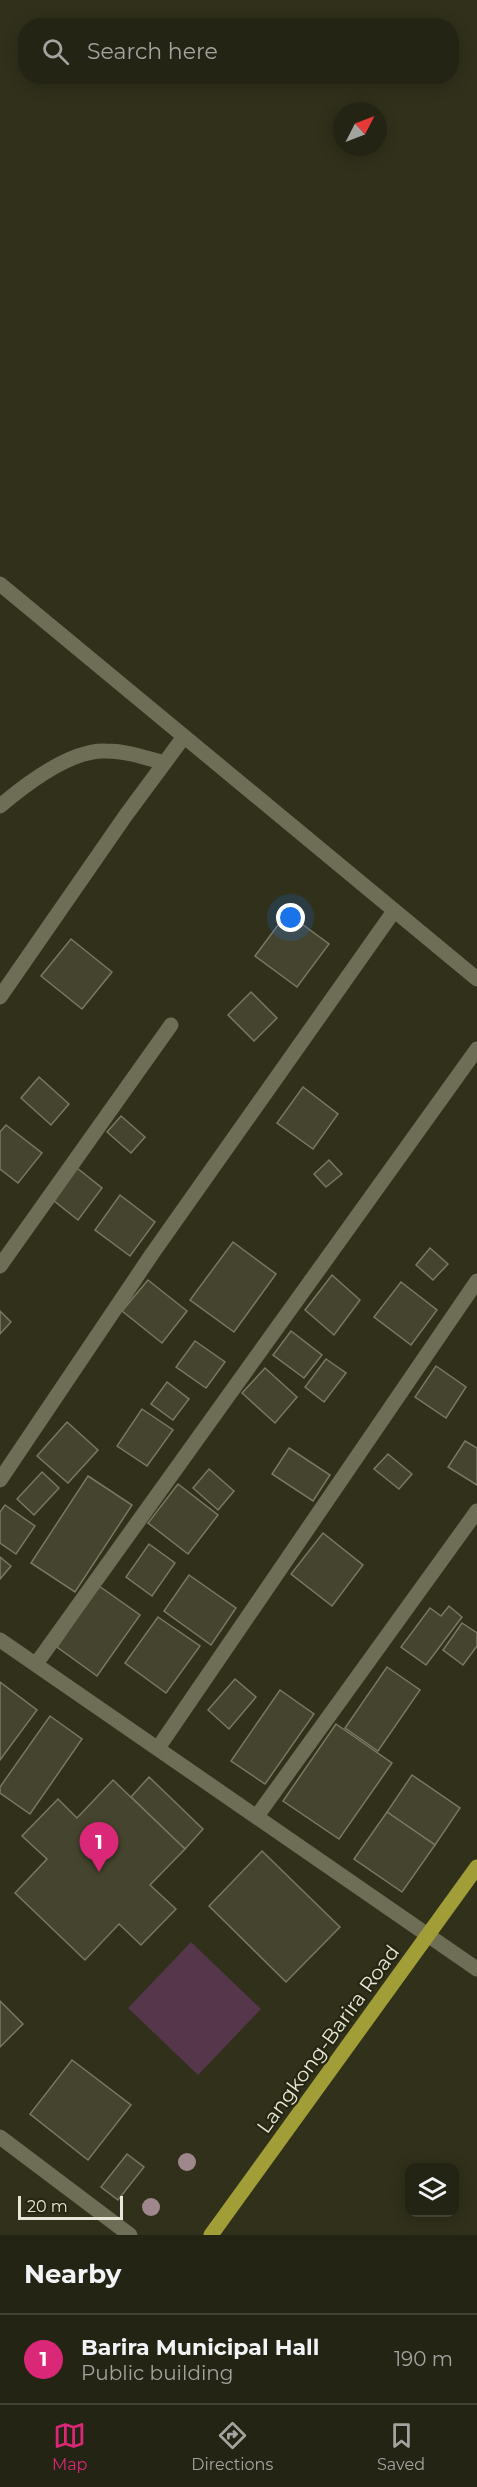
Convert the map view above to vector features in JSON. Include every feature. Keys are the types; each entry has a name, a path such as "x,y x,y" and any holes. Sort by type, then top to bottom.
{"main road":[{"name":"Langkong-Barira Road","path":"211,2235 477,1868"}],"street":[{"path":"0,584 183,738 477,979"},
{"path":"0,997 81,878 183,738"},
{"path":"0,806 17,791 63,761 102,751 133,753 164,763"},
{"path":"0,1480 152,1254 394,911"},
{"path":"0,1266 171,1025"},
{"path":"36,1664 477,1049"},
{"path":"158,1748 477,1281"},
{"path":"257,1816 477,1511"},
{"path":"0,1640 477,1970"},
{"path":"0,2137 130,2235"}],"shaded area":[{"path":"191,1942 261,2009 198,2075 128,2008"}],"building":[{"path":"287,913 329,944 297,987 255,956"},
{"path":"71,939 112,972 82,1009 41,976"},
{"path":"251,992 277,1018 254,1041 228,1015"},
{"path":"39,1077 69,1104 51,1125 21,1098"},
{"path":"303,1087 338,1114 313,1149 277,1123"},
{"path":"121,1116 145,1137 131,1153 107,1132"},
{"path":"6,1125 42,1153 18,1183 0,1169 0,1132"},
{"path":"329,1160 342,1174 326,1187 314,1174"},
{"path":"77,1168 102,1188 78,1220 53,1200"},
{"path":"120,1195 155,1222 130,1256 95,1230"},
{"path":"233,1242 276,1274 234,1332 190,1300"},
{"path":"430,1248 448,1264 433,1280 416,1265"},
{"path":"332,1275 360,1300 334,1335 305,1310"},
{"path":"148,1280 187,1311 162,1343 122,1311"},
{"path":"401,1282 437,1310 411,1345 374,1317"},
{"path":"0,1311 11,1322 0,1334"},
{"path":"291,1331 322,1355 304,1378 273,1355"},
{"path":"195,1341 225,1362 206,1388 176,1367"},
{"path":"326,1359 346,1373 324,1402 305,1387"},
{"path":"436,1366 466,1387 446,1418 415,1397"},
{"path":"265,1368 297,1397 275,1423 242,1393"},
{"path":"167,1382 189,1399 173,1420 151,1404"},
{"path":"142,1409 173,1430 147,1466 117,1446"},
{"path":"67,1422 98,1450 68,1483 37,1456"},
{"path":"465,1441 477,1448 477,1485 448,1467"},
{"path":"289,1448 330,1475 313,1501 272,1474"},
{"path":"388,1454 412,1474 399,1489 374,1469"},
{"path":"209,1469 234,1491 218,1510 193,1488"},
{"path":"42,1472 59,1488 34,1515 17,1499"},
{"path":"88,1476 132,1505 75,1592 31,1563"},
{"path":"178,1484 218,1515 188,1554 148,1523"},
{"path":"5,1505 35,1526 16,1554 0,1543 0,1512"},
{"path":"323,1533 363,1565 332,1606 291,1574"},
{"path":"149,1544 175,1563 152,1596 126,1577"},
{"path":"0,1557 11,1566 0,1579"},
{"path":"189,1575 236,1608 211,1645 164,1611"},
{"path":"99,1586 140,1615 97,1676 57,1647"},
{"path":"449,1606 462,1617 426,1665 401,1647 430,1608 441,1616"},
{"path":"158,1617 200,1646 166,1693 125,1663"},
{"path":"462,1623 477,1633 477,1646 463,1665 443,1650"},
{"path":"387,1667 420,1690 378,1751 345,1728"},
{"path":"235,1679 256,1697 229,1729 208,1710"},
{"path":"0,1682 37,1710 0,1760"},
{"path":"280,1690 314,1714 265,1784 231,1761"},
{"path":"50,1716 82,1739 30,1814 0,1793 0,1787"},
{"path":"336,1724 392,1763 339,1839 283,1801"},
{"path":"412,1775 460,1808 435,1845 387,1812"},
{"path":"149,1777 203,1829 185,1849 131,1797"},
{"path":"113,1780 185,1849 150,1885 176,1909 141,1945 119,1924 85,1960 15,1893 47,1859 22,1836 58,1799 77,1818"},
{"path":"387,1812 435,1845 402,1892 354,1859"},
{"path":"262,1851 340,1927 286,1982 209,1906"},
{"path":"0,2001 23,2024 0,2047"},
{"path":"72,2060 131,2105 88,2160 30,2114"},
{"path":"127,2154 144,2167 118,2200 101,2187"}],"place":[{"name":"Barira Municipal Hall","path":"99,1872"}]}
